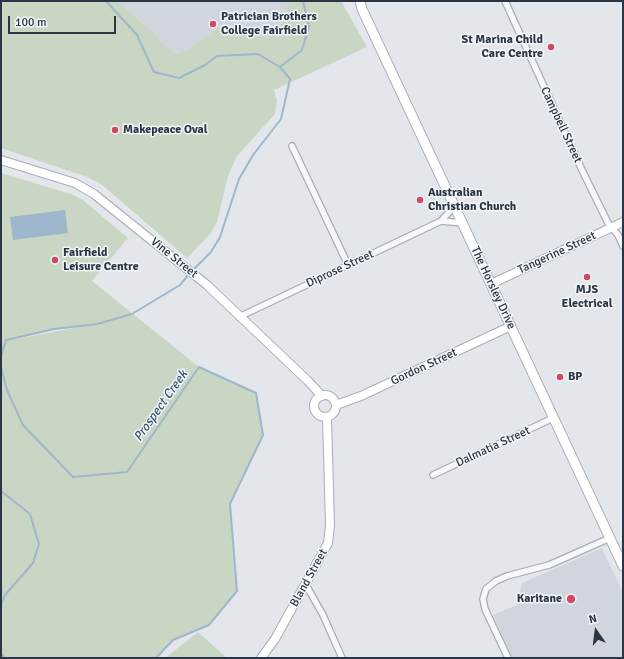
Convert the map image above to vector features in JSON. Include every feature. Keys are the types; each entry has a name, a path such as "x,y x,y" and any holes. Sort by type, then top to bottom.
{"main road":[{"name":"The Horsley Drive","path":"354,1 361,5 623,566"},
{"name":"Vine Street","path":"1,160 84,187 176,259 206,285 308,380 322,396"},
{"name":"Tangerine Street","path":"491,284 623,222"},
{"name":"Gordon Street","path":"336,405 361,396 511,326"},
{"path":"322,396 331,397 336,405 335,412 327,417 320,416 315,410 316,400 322,396"},
{"name":"Bland Street","path":"261,658 275,639 306,585 325,551 330,536 327,417"}],"street":[{"name":"Campbell Street","path":"505,1 582,170 611,227 618,235 623,246"},
{"path":"292,146 348,265"},
{"path":"441,221 450,210 453,203"},
{"path":"441,221 463,224"},
{"name":"Diprose Street","path":"239,317 441,221"},
{"name":"Dalmatia Street","path":"433,475 554,418"},
{"path":"508,658 485,609 483,598 486,589 496,581 507,576 549,565 610,538"},
{"path":"306,585 323,615 342,658"}],"shaded area":[{"name":"Patrician Brothers College Fairfield","path":"117,1 288,1 289,4 285,21 269,38 217,28 197,44 177,54 162,43 153,32"},
{"name":"Karitane","path":"602,548 623,593 623,658 512,658 493,615 517,605 522,583"}],"green space":[{"path":"1,1 117,1 153,32 162,43 177,54 197,44 217,28 269,38 285,21 288,1 341,1 367,47 274,90 277,100 275,114 237,156 228,176 217,222 211,233 187,258 101,184 87,177 1,148"},
{"path":"1,173 71,194 83,200 128,238 92,281 199,367 256,393 263,435 230,504 237,591 209,625 173,640 156,658 1,658","holes":["88,325 16,339 54,329"]},
{"path":"198,632 227,658 165,658"}],"water":[{"path":"65,210 68,233 13,240 10,217"}],"waterway":[{"name":"Prospect Creek","path":"106,1 137,35 154,72 179,78 205,65 217,56 258,54 280,67 290,79 281,119 253,155 239,179 220,237 211,252 192,271"},
{"path":"280,67 302,50 309,26 303,1"},
{"name":"Prospect Creek","path":"1,356 6,340 54,329 97,324 132,314 180,285 189,274"},
{"name":"Prospect Creek","path":"1,367 7,390 23,425 73,477 127,472 199,367 256,393 263,435 230,504 237,591 209,625 173,640 156,658"},
{"name":"Prospect Creek","path":"1,491 30,514 39,544 33,563 5,595 1,604"},
{"name":"Prospect Creek","path":"1,653 5,658"}],"place":[{"name":"Patrician Brothers College Fairfield","path":"213,24"},
{"name":"St Marina Child Care Centre","path":"551,47"},
{"name":"Makepeace Oval","path":"115,130"},
{"name":"Australian Christian Church","path":"420,200"},
{"name":"Fairfield Leisure Centre","path":"55,260"},
{"name":"MJS Electrical","path":"587,277"},
{"name":"BP","path":"560,377"},
{"name":"Karitane","path":"571,599"}]}
